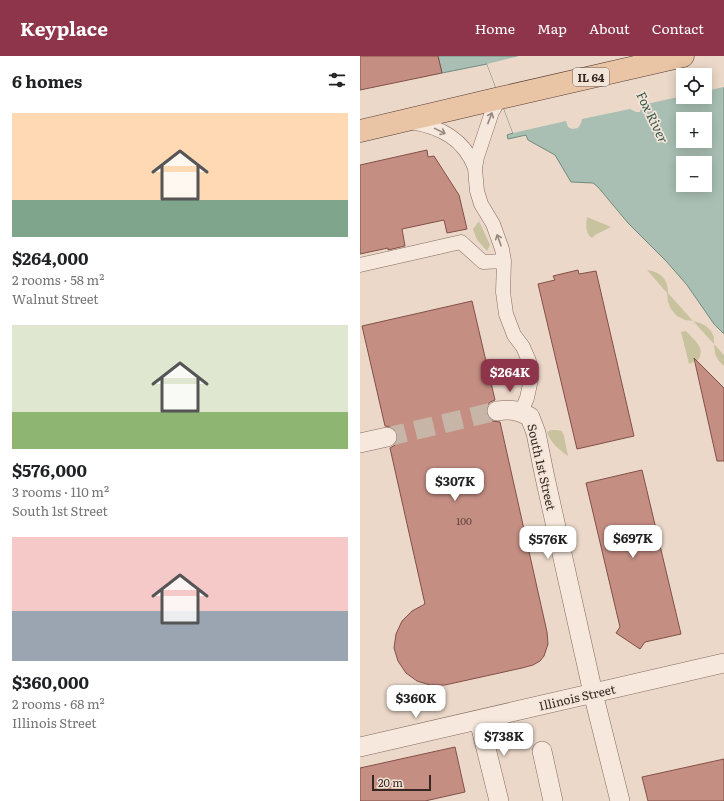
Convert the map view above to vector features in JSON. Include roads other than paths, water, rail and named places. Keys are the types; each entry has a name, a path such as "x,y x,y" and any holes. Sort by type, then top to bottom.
{"main road":[{"name":"IL 64","path":"360,131 683,56"}],"street":[{"name":"South 1st Street","path":"500,98 492,112 477,157 475,168 477,191 481,204 493,224 502,249 504,261 503,292 506,314 514,335 523,347 528,361 531,379 527,398 521,412 530,417 536,433 593,693 620,801"},
{"name":"South 1st Street","path":"403,121 425,124 436,128 454,139 471,158 475,168"},
{"path":"360,265 461,242 483,262 504,261"},
{"path":"497,411 509,409 521,412"},
{"path":"360,443 387,437"},
{"name":"Illinois Street","path":"360,747 724,663"},
{"path":"479,720 499,801"},
{"path":"542,751 553,801"}],"water":[{"name":"Fox River","path":"438,56 724,56 724,334 714,324 687,285 667,262 628,223 598,187 593,183 571,182 555,155 528,140 526,135 508,139 507,135 513,133 487,64 442,73"}],"tunnel":[{"path":"387,437 497,411"}]}
